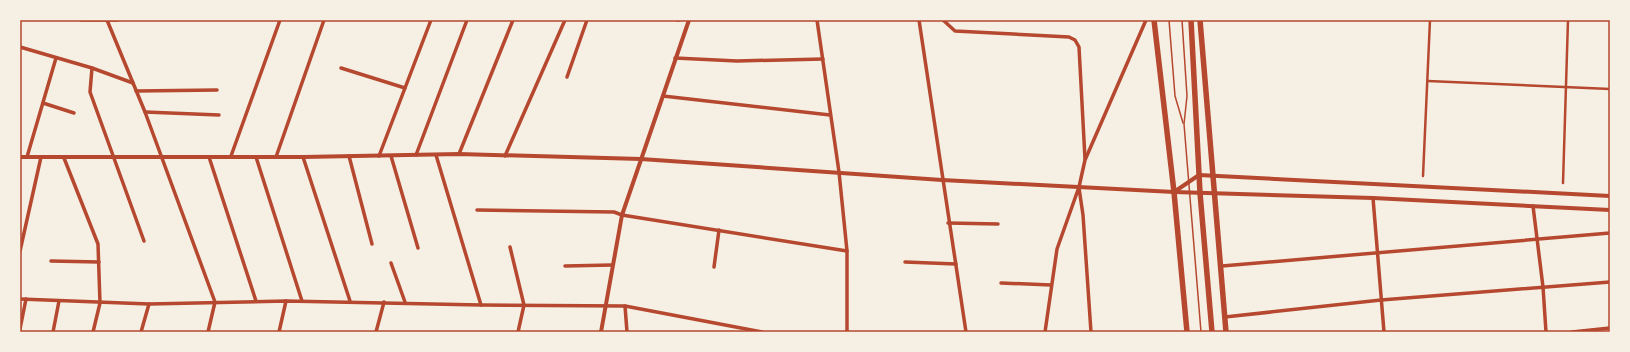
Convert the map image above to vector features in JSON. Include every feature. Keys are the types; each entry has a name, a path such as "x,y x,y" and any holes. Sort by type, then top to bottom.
{"main road":[{"path":"1154,20 1174,192 1187,332"},
{"path":"1191,20 1200,192 1212,332"},
{"path":"1200,20 1222,266 1226,332"}],"street":[{"path":"81,20 118,20"},
{"path":"107,20 145,112 160,157 214,302 208,332"},
{"path":"231,156 280,20"},
{"path":"276,156 324,20"},
{"path":"380,156 404,88 431,20"},
{"path":"416,155 467,20"},
{"path":"459,154 513,20"},
{"path":"505,156 565,20"},
{"path":"567,77 587,20"},
{"path":"600,332 622,215 689,20"},
{"path":"817,20 839,172 847,251 847,332"},
{"path":"919,20 948,223 956,264 966,332"},
{"path":"943,20 955,31 1069,37 1075,40 1079,47 1085,160"},
{"path":"1045,332 1057,249 1078,187 1085,160 1146,20"},
{"path":"1423,176 1430,20"},
{"path":"1563,183 1568,20"},
{"path":"20,47 92,68 133,83"},
{"path":"27,157 56,58"},
{"path":"675,58 737,61 822,60"},
{"path":"92,68 90,92 144,241"},
{"path":"340,68 404,88"},
{"path":"1428,81 1610,89"},
{"path":"136,92 217,90"},
{"path":"663,96 830,115"},
{"path":"43,103 74,113"},
{"path":"145,112 219,115"},
{"path":"20,157 303,157 459,154 641,159 942,180 1174,192 1373,198 1610,210"},
{"path":"436,155 480,305"},
{"path":"256,156 302,301"},
{"path":"349,156 372,244"},
{"path":"391,156 418,248"},
{"path":"20,251 40,157"},
{"path":"209,157 256,301"},
{"path":"303,157 350,301"},
{"path":"64,158 98,244 100,262 100,303 93,332"},
{"path":"1174,192 1199,175 1610,196"},
{"path":"1078,187 1083,215 1091,332"},
{"path":"1373,198 1384,332"},
{"path":"1533,206 1544,287 1546,332"},
{"path":"476,210 614,212 622,215 847,251"},
{"path":"948,223 998,224"},
{"path":"714,267 719,230"},
{"path":"1222,266 1610,233"},
{"path":"510,247 524,305 518,332"},
{"path":"50,261 100,262"},
{"path":"905,262 956,264"},
{"path":"392,263 405,302"},
{"path":"565,266 612,265"},
{"path":"1225,317 1381,300 1610,282"},
{"path":"1001,283 1051,285"},
{"path":"20,299 149,304 256,301 350,301 480,305 625,306 738,330 762,332"},
{"path":"20,329 26,299"},
{"path":"53,332 59,301"},
{"path":"279,332 286,301"},
{"path":"376,332 384,302"},
{"path":"141,332 149,304"},
{"path":"625,306 627,332"},
{"path":"1572,332 1610,328"}],"lane":[{"path":"1169,20 1174,96 1184,124"},
{"path":"1182,20 1187,96 1184,124 1201,332"}]}
